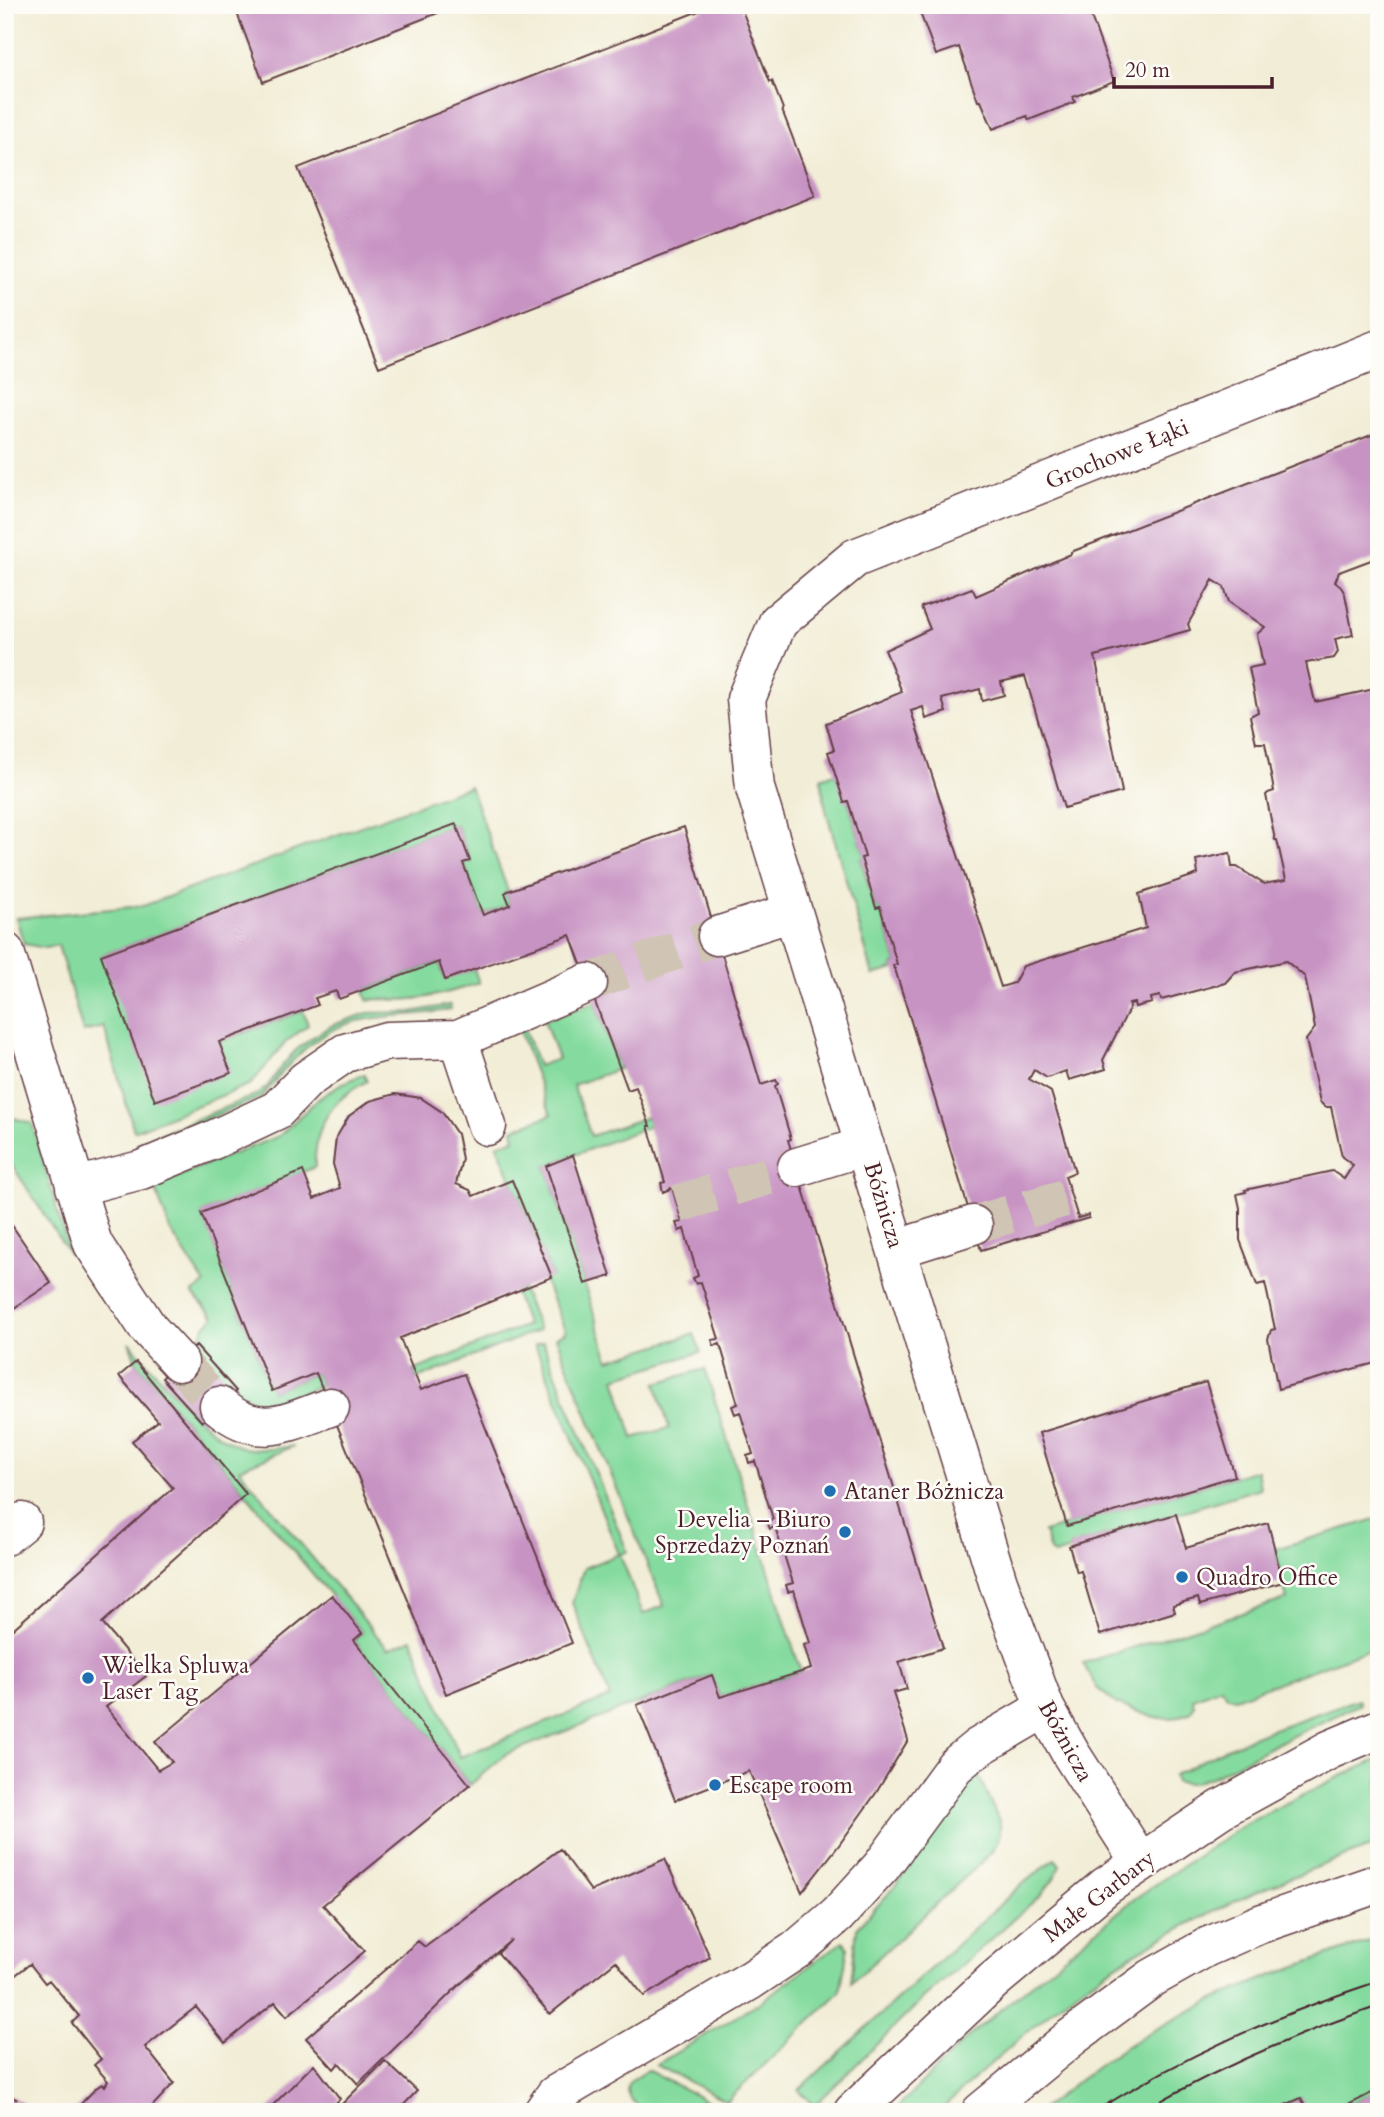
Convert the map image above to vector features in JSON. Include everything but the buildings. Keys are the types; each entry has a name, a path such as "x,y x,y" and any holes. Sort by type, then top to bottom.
{"street":[{"name":"Grochowe Łąki","path":"855,558 1379,349"},
{"name":"Bóżnicza","path":"855,558 778,622 746,699 755,788 998,1582 1045,1708 1140,1862"},
{"path":"717,936 793,912"},
{"path":"5,952 93,1244 148,1328 179,1362"},
{"path":"75,1187 141,1170 277,1110 306,1080 345,1053 387,1041 458,1039 588,983"},
{"path":"458,1039 487,1126"},
{"path":"797,1167 865,1146"},
{"path":"897,1249 972,1225"},
{"path":"219,1406 234,1418 253,1425 272,1427 330,1407"},
{"path":"543,2112 555,2095 751,1980 796,1950 837,1916 881,1867 955,1766 977,1748 1045,1708"},
{"name":"Małe Garbary","path":"853,2112 993,1981 1106,1886 1221,1809 1329,1751 1379,1729"},
{"path":"981,2112 1072,2037 1152,1978 1207,1947 1260,1924 1379,1883"}],"green space":[{"path":"835,773 848,801 865,857 861,859 875,908 880,907 897,964 893,965 894,969 873,975 826,810 821,778"},
{"path":"470,786 508,891 505,893 510,905 483,915 463,863 470,860 456,824 102,955 230,1073 219,1042 303,1011 308,1025 286,1042 251,1084 134,1131 104,1027 83,1032 58,945 45,948 24,944 16,918 143,906"},
{"path":"439,962 445,979 474,969 479,983 421,998 367,1000 364,990"},
{"path":"595,1002 619,1069 573,1085 591,1136 647,1117 650,1126 546,1166 609,1360 694,1334 701,1352 615,1378 633,1438 669,1428 656,1383 705,1369 801,1672 720,1697 711,1675 506,1754 470,1785 354,1640 362,1633 136,1362 129,1342 182,1403 214,1432 245,1448 294,1446 239,1469 388,1649 412,1639 460,1757 610,1697 572,1603 584,1568 619,1554 535,1345 543,1342 627,1551 620,1555 643,1614 664,1606 556,1337 566,1332 544,1280 552,1276 497,1145 515,1139 513,1129 551,1115 519,1030 524,1028 538,1066 558,1059 544,1020"},
{"path":"450,1005 451,1009 362,1020 329,1032 298,1056 260,1098 138,1147 138,1143 258,1094 267,1087 295,1051 333,1025 368,1013 411,1012"},
{"path":"364,1074 367,1081 334,1105 327,1115 315,1152 315,1167 202,1213 272,1391 316,1373 321,1385 280,1402 254,1400 242,1394 222,1377 196,1346 205,1326 214,1317 192,1293 205,1284 170,1230 154,1185 279,1136 317,1100 339,1085"},
{"path":"5,1102 9,1117 32,1123 70,1255 5,1154"},
{"path":"522,1289 539,1330 417,1379 413,1371 527,1325 514,1292"},
{"path":"1257,1470 1260,1488 1070,1546 1070,1550 1054,1555 1050,1551 1044,1532"},
{"path":"1379,1518 1379,1646 1235,1698 1226,1695 1221,1687 1193,1698 1194,1706 1190,1713 1173,1718 1155,1718 1117,1704 1097,1688 1083,1663 1287,1599 1275,1549"},
{"path":"1358,1699 1360,1704 1214,1776 1193,1783 1176,1782 1174,1775 1223,1750 1262,1733"},
{"path":"1379,1759 1379,1844 1258,1891 1144,1948 1061,2003 939,2112 893,2112 969,2036 1134,1899 1245,1824"},
{"path":"976,1770 1000,1823 999,1837 994,1848 851,1983 857,1928 890,1892 925,1846 967,1779"},
{"path":"1055,1859 1060,1865 1042,1894 922,2000 814,2106 799,2090 1021,1885"},
{"path":"1379,1938 1379,2089 1335,2112 1306,2112 1300,2098 1285,2105 1287,2109 1281,2112 1038,2112 1113,2055 1185,2014 1280,1972"},
{"path":"843,1941 848,1947 840,1992 727,2101 656,2065 762,2001"},
{"path":"647,2070 720,2108 716,2112 647,2112 630,2099 627,2092 628,2084"}],"tunnel":[{"path":"588,983 717,936"},
{"path":"677,1204 797,1167"},
{"path":"973,1225 1072,1196"},
{"path":"179,1362 219,1406"}],"tram line":[{"path":"1094,2112 1197,2054 1268,2022 1379,1981"},
{"path":"1141,2112 1257,2053 1379,2006"}],"place":[{"name":"Ataner Bóżnicza","path":"830,1491"},
{"name":"Develia – Biuro Sprzedaży Poznań","path":"845,1532"},
{"name":"Quadro Office","path":"1182,1577"},
{"name":"Wielka Spluwa Laser Tag","path":"88,1678"},
{"name":"Escape room","path":"715,1785"}]}
